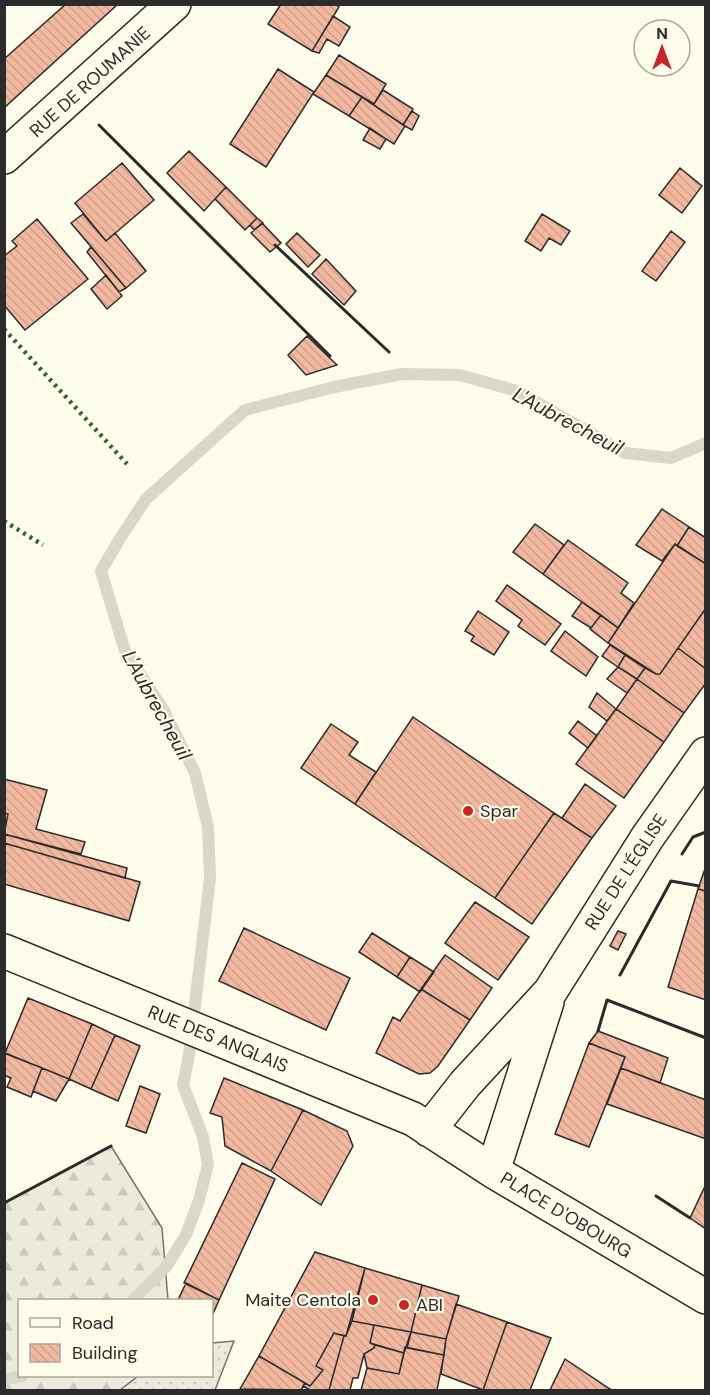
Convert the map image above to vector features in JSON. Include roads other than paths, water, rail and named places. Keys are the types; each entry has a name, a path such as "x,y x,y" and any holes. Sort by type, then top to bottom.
{"street":[{"name":"RUE DE ROUMANIE","path":"4,158 174,4"},
{"name":"RUE DE L'ÉGLISE","path":"429,1130 465,1084 550,992 647,838 705,754"},
{"name":"RUE DES ANGLAIS","path":"4,951 379,1103 413,1119 429,1130"},
{"name":"RUE DE L'ÉGLISE","path":"493,1171 550,992"},
{"name":"PLACE D'OBOURG","path":"429,1130 705,1298"}],"waterway":[{"name":"L'Aubrecheuil","path":"134,1299 166,1267 186,1235 199,1200 208,1165 203,1137 183,1085 189,1055 210,878 208,827 195,773 163,709 125,651 101,571 146,499 245,410 334,387 402,374 460,375 517,391 625,453 671,458 706,443"},
{"name":"L'Aubrecheuil","path":"4,1380 18,1377"}],"place":[{"name":"Spar","path":"468,811"},
{"name":"Maite Centola","path":"373,1300"},
{"name":"ABI","path":"404,1305"}]}
